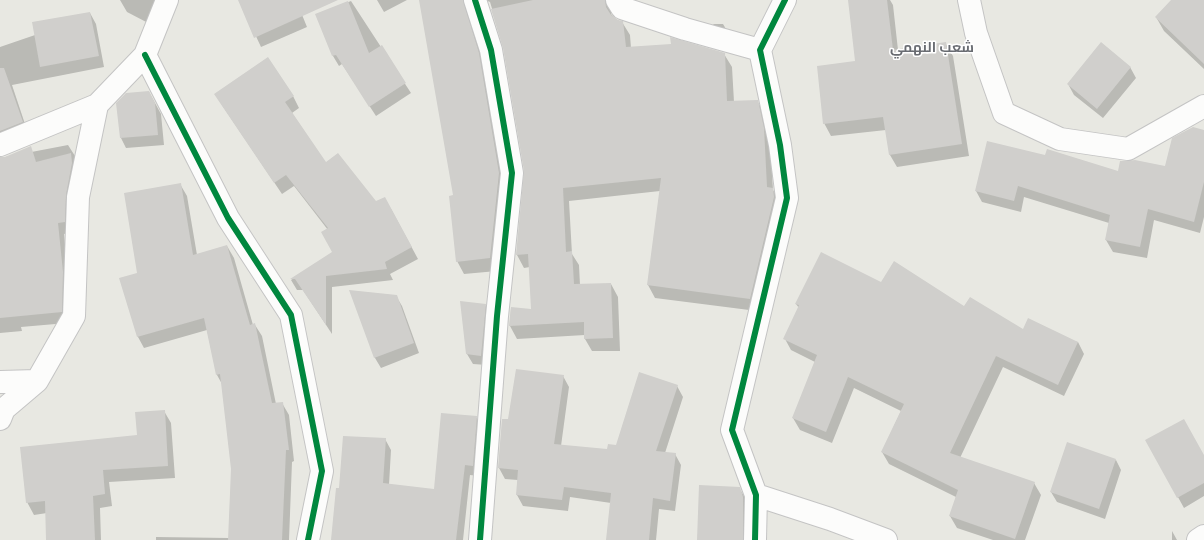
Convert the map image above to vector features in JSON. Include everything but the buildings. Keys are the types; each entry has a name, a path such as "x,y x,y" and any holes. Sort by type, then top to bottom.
{"street":[{"path":"0,145 97,105 145,55 167,0"},
{"path":"475,0 491,50 512,173 497,316 480,540"},
{"path":"617,0 622,8 685,29 760,50"},
{"path":"755,540 756,495 732,430 786,198 780,145 760,50 785,0"},
{"path":"969,0 976,33 1004,113 1053,136 1060,139 1128,149 1204,106"},
{"path":"145,55 228,218 291,315 322,471 308,540"},
{"path":"0,419 4,409 37,381 74,316 78,197 97,105"},
{"path":"0,382 37,381"},
{"path":"756,495 830,519 886,540"},
{"path":"1198,540 1204,536"}],"cycle path":[{"path":"475,0 491,50 512,173 497,316 480,540"},
{"path":"755,540 756,495 732,430 787,198 780,145 760,50 785,0"},
{"path":"145,55 228,218 291,315 322,471 308,540"}],"district":[{"name":"شعب النهمي","path":"932,49"}]}
